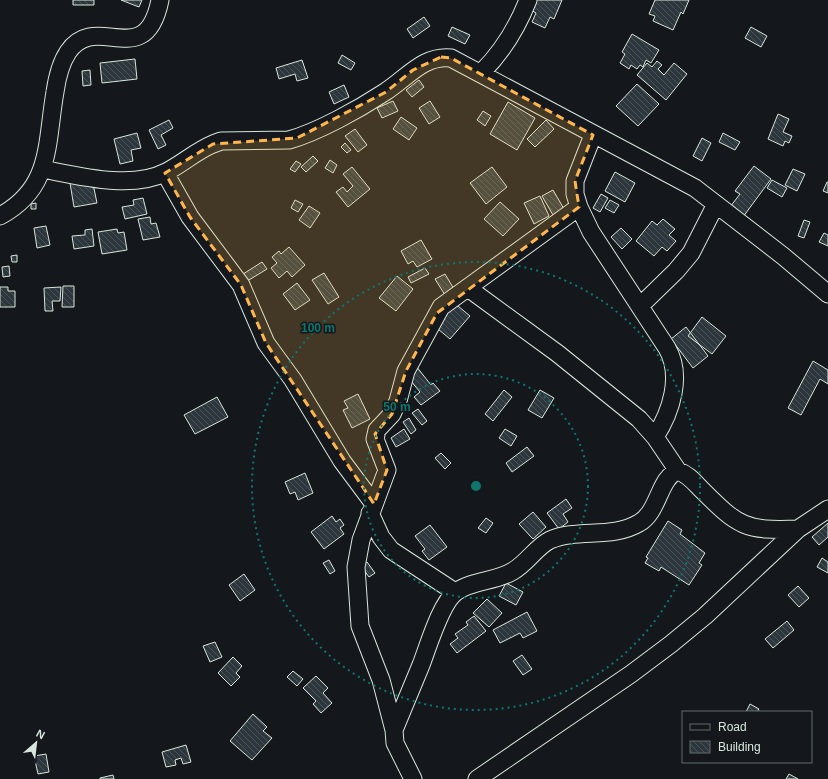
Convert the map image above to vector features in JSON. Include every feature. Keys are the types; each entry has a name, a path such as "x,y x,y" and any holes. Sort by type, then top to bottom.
{"street":[{"path":"0,216 22,202 33,190 42,169 57,80 62,62 68,51 76,42 84,37 131,38 141,36 148,31 154,20 160,0"},
{"path":"482,72 500,52 513,33 528,0"},
{"path":"42,169 89,177 130,181 146,179 166,173 213,144 221,142 289,140 297,138 386,92 425,62 441,57 451,58 482,72 518,94 695,188 828,294"},
{"path":"594,135 575,181 575,194 579,207 591,232 667,348 674,366 673,394 661,428 655,437"},
{"path":"166,173 190,217 241,285 261,334 271,351 293,380 372,508 382,537 391,550 455,592"},
{"path":"640,306 676,271 691,253 716,204"},
{"path":"413,779 395,743 394,730 381,680 362,633 359,618 356,566 358,553 372,508 387,470 375,439 375,434 392,414 398,401 406,371 441,307 579,207"},
{"path":"468,288 527,330 638,418 655,437 678,471 691,479 728,516 743,524 764,530 798,529"},
{"path":"394,730 440,617 455,592 512,572 550,540 565,536 614,532 639,523 655,507 667,479 678,471"},
{"path":"477,779 631,674 671,644 705,616 798,529 828,509"}],"highlighted area":[{"path":"441,57 451,58 593,135 575,181 579,207 437,313 406,371 392,414 375,434 387,470 374,504 266,343 241,285 190,217 165,173 213,144 297,138 386,92 413,70"}],"building":[{"path":"73,0 94,0 94,5 73,5"},
{"path":"121,0 142,0 139,7"},
{"path":"535,0 562,0 554,19 550,17 545,28 532,22 536,13 531,10"},
{"path":"655,0 689,0 683,14 681,12 673,30 653,21 655,16 649,14"},
{"path":"424,17 430,26 413,38 407,29"},
{"path":"452,27 470,35 465,44 448,36"},
{"path":"751,27 767,36 761,47 745,38"},
{"path":"632,34 659,50 651,63 646,60 643,67 640,65 637,69 631,65 629,69 620,63 625,54 622,52"},
{"path":"342,55 355,63 351,70 338,63"},
{"path":"135,59 137,79 102,83 100,63"},
{"path":"302,60 308,78 297,81 295,74 279,79 276,68"},
{"path":"657,61 662,65 658,69 664,75 674,63 687,74 666,100 637,75 647,63 652,67"},
{"path":"90,70 91,85 83,86 82,71"},
{"path":"419,80 424,87 412,97 406,90"},
{"path":"637,84 659,104 638,126 616,106"},
{"path":"344,85 349,97 334,104 329,92"},
{"path":"393,101 398,111 382,118 377,108"},
{"path":"430,101 440,117 429,124 419,108"},
{"path":"508,102 535,118 517,150 490,134"},
{"path":"483,111 491,116 485,126 477,120"},
{"path":"778,114 789,119 783,132 792,136 789,143 785,141 783,146 768,139"},
{"path":"401,117 417,128 409,140 393,129"},
{"path":"169,120 173,128 161,135 166,145 158,149 149,130"},
{"path":"546,120 554,129 535,147 527,139"},
{"path":"355,129 367,145 358,152 345,136"},
{"path":"137,133 141,148 131,150 133,161 120,164 114,139"},
{"path":"723,133 740,142 735,150 719,142"},
{"path":"702,138 711,143 702,161 693,156"},
{"path":"345,143 351,150 347,153 341,147"},
{"path":"313,156 318,161 306,172 301,167"},
{"path":"330,160 337,165 333,173 325,168"},
{"path":"296,161 301,164 295,172 290,169"},
{"path":"754,166 771,179 743,217 730,207 740,194 735,191"},
{"path":"352,167 370,189 348,207 336,192 343,187 347,192 353,186 343,174"},
{"path":"492,167 507,187 486,204 470,183"},
{"path":"793,169 805,174 797,191 785,185"},
{"path":"615,172 635,183 625,202 605,191"},
{"path":"92,179 97,203 74,207 70,183"},
{"path":"772,180 787,188 782,197 767,188"},
{"path":"828,182 828,193 823,191"},
{"path":"553,190 564,209 553,215 542,196"},
{"path":"601,194 608,198 600,212 593,208"},
{"path":"540,196 549,216 534,224 524,203"},
{"path":"143,198 147,214 125,219 122,207 134,205 133,200"},
{"path":"295,200 303,204 298,212 291,208"},
{"path":"610,200 619,205 614,213 605,208"},
{"path":"500,202 519,219 503,236 484,219"},
{"path":"36,203 36,209 31,209 31,204"},
{"path":"309,206 320,213 310,228 299,220"},
{"path":"150,217 151,224 156,223 160,237 143,240 138,219"},
{"path":"663,219 675,229 669,235 676,241 667,251 662,247 654,256 636,241 652,221 657,225"},
{"path":"804,220 810,222 804,238 798,236"},
{"path":"46,226 50,245 37,248 34,228"},
{"path":"621,228 632,239 622,249 611,237"},
{"path":"92,229 94,246 74,249 72,236 85,235 85,230"},
{"path":"117,229 118,233 124,232 127,250 102,254 98,232"},
{"path":"824,233 828,235 828,246 819,242"},
{"path":"421,240 432,259 417,267 413,261 408,264 401,251"},
{"path":"289,247 305,265 292,277 287,271 279,278 271,268 277,263 272,257 279,251 281,254"},
{"path":"17,255 17,262 12,262 11,256"},
{"path":"262,262 267,269 244,283 240,276"},
{"path":"9,266 10,276 3,277 2,267"},
{"path":"425,268 429,274 411,283 408,277"},
{"path":"324,273 339,297 328,304 312,280"},
{"path":"445,274 454,289 445,295 435,279"},
{"path":"397,276 413,289 396,311 379,298"},
{"path":"297,283 310,300 295,310 283,294"},
{"path":"63,286 74,286 74,307 62,307"},
{"path":"0,287 8,287 8,291 15,291 15,307 0,307"},
{"path":"61,287 60,301 52,301 53,311 45,311 44,288"},
{"path":"452,301 470,316 450,339 432,324"},
{"path":"702,317 726,336 712,354 688,336"},
{"path":"686,327 708,356 693,368 671,339"},
{"path":"813,361 828,370 828,384 820,379 801,415 788,408"},
{"path":"416,366 431,385 433,383 440,391 421,405 414,397 420,392 405,374"},
{"path":"504,390 512,397 493,421 485,414"},
{"path":"540,390 554,398 542,418 528,410"},
{"path":"358,394 370,419 352,428 343,410 348,408 344,401"},
{"path":"217,397 228,417 195,434 184,415"},
{"path":"418,409 427,421 422,425 412,413"},
{"path":"409,418 416,430 411,434 403,422"},
{"path":"404,429 410,439 396,447 391,438"},
{"path":"505,429 517,436 511,446 499,438"},
{"path":"527,447 534,456 512,472 506,463"},
{"path":"441,453 451,463 445,469 435,458"},
{"path":"305,473 313,493 298,500 295,492 290,494 285,482"},
{"path":"566,499 572,508 563,514 568,522 559,529 547,513"},
{"path":"533,512 546,527 533,539 519,524"},
{"path":"332,516 336,522 340,519 344,525 340,528 344,534 324,549 311,532"},
{"path":"486,518 493,523 486,533 478,528"},
{"path":"668,521 682,530 680,534 705,553 699,563 702,565 689,585 661,567 659,571 645,563 648,558 646,557"},
{"path":"828,523 828,537 819,545 812,537"},
{"path":"430,525 447,547 429,560 422,551 425,549 415,536"},
{"path":"822,558 828,562 828,573 817,567"},
{"path":"329,560 335,571 330,574 323,563"},
{"path":"367,562 375,573 369,577 361,566"},
{"path":"244,574 255,590 240,601 229,585"},
{"path":"506,583 523,592 516,605 499,596"},
{"path":"798,586 809,598 799,607 788,595"},
{"path":"487,599 502,613 489,627 473,613"},
{"path":"527,612 537,631 523,638 520,633 500,643 493,630"},
{"path":"474,616 486,631 457,653 450,644 458,638 455,634 468,625 466,622"},
{"path":"787,621 794,630 773,648 765,639"},
{"path":"215,642 222,657 210,662 203,646"},
{"path":"522,655 532,669 523,675 513,661"},
{"path":"233,657 242,666 236,673 240,677 231,686 218,673"},
{"path":"293,671 303,679 297,686 287,677"},
{"path":"316,676 328,688 323,693 332,703 321,713 313,704 316,701 303,688"},
{"path":"750,704 759,709 758,711 746,711"},
{"path":"253,714 267,727 263,731 272,738 252,760 230,741"},
{"path":"186,745 191,762 183,764 181,758 175,760 176,765 166,767 162,752"},
{"path":"46,754 49,772 38,774 34,756"},
{"path":"789,774 798,779 786,779"},
{"path":"113,775 114,779 100,779 100,778"}]}
